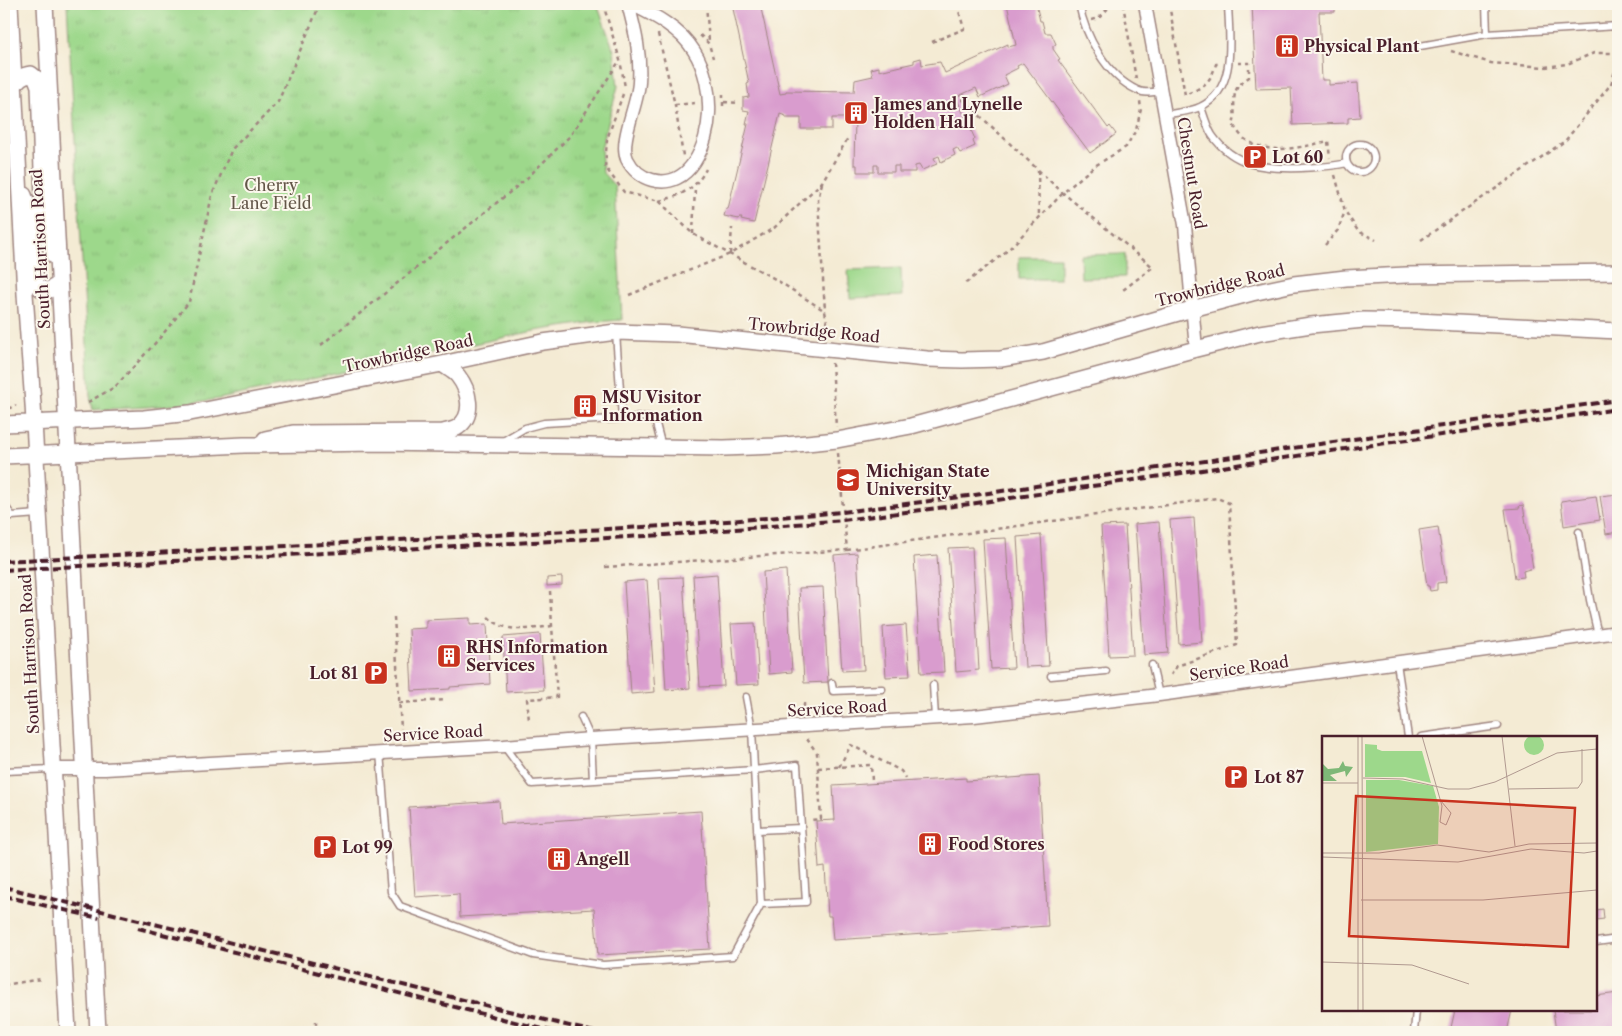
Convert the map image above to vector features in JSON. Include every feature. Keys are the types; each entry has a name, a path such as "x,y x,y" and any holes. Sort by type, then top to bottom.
{"street":[{"name":"South Harrison Road","path":"10,4 18,182 34,422 68,1032"},
{"name":"South Harrison Road","path":"45,4 98,1032"},
{"path":"630,4 653,15 679,34 694,51 707,84 709,102 708,126 703,143 695,162 688,172 672,181 655,181 638,174 626,158 625,142 637,100 640,61 630,4"},
{"name":"Chestnut Road","path":"1146,4 1185,225 1196,349"},
{"path":"14,86 18,79 24,75 31,74 36,78 39,86 44,226 58,267"},
{"path":"18,182 31,216 36,284 41,289 49,290 59,284"},
{"name":"Trowbridge Road","path":"4,424 144,418 190,413 442,364 543,342 616,332 678,334 944,360 1001,359 1043,352 1192,309 1286,286 1346,278 1618,272"},
{"path":"4,456 244,445 376,443 724,448 767,446 837,440 911,426 1196,349 1260,333 1311,325 1364,320 1417,321 1618,331"},
{"path":"244,445 278,435 293,433 442,432 456,428 465,421 469,406 466,389 457,374 442,364"},
{"name":"Service Road","path":"53,769 85,770 504,746 974,716 1159,695 1618,632"}],"lane":[{"path":"1079,4 1084,23 1096,50 1115,73 1138,91 1162,90"},
{"path":"1166,115 1200,107 1212,98 1222,86 1228,75 1229,64 1228,4"},
{"path":"1486,4 1487,34"},
{"path":"1420,46 1487,34 1618,26"},
{"path":"1200,107 1212,134 1226,150 1243,161 1274,169 1331,167 1347,163"},
{"path":"1365,144 1372,150 1374,160 1366,171 1357,172 1347,163 1346,154 1352,146 1365,144"},
{"path":"616,332 622,418"},
{"path":"498,444 525,428 544,423 648,417 655,420 662,447"},
{"path":"4,498 5,506 12,516 39,514"},
{"path":"1579,532 1598,634"},
{"path":"1397,663 1408,736"},
{"path":"1152,665 1159,695"},
{"path":"1051,676 1106,671"},
{"path":"832,684 833,691 882,688"},
{"path":"933,685 935,718"},
{"path":"380,752 392,892 400,906 533,954 603,965 733,956 762,904 752,729 746,697"},
{"path":"580,717 591,739 593,780"},
{"path":"1428,736 1498,726"},
{"path":"504,746 532,784 754,770 797,765 806,902 762,904"},
{"path":"4,771 53,769"},
{"path":"757,830 801,828"},
{"path":"1597,942 1618,939"},
{"path":"1414,1032 1416,1011"}],"path":[{"path":"88,402 115,387 158,340 189,302 212,194 232,149 278,102 320,4"},
{"path":"706,4 709,44"},
{"path":"932,42 964,29 957,4"},
{"path":"966,283 1008,250 1063,193 1094,167 1126,147 1136,130 1141,109 1123,4"},
{"path":"1168,4 1185,95 1205,86 1213,74 1216,64 1250,63 1249,77 1238,87 1235,97 1236,117 1233,125 1245,140 1259,146 1278,149 1300,147 1328,141 1331,167 1345,211 1358,231 1376,240"},
{"path":"653,15 676,104 684,161 695,186 693,234"},
{"path":"1445,50 1491,63 1545,67 1567,64 1594,53 1618,53"},
{"path":"321,345 526,179 570,136 620,60"},
{"path":"1421,240 1565,140 1610,84 1618,61"},
{"path":"962,99 1063,193 1153,266 1123,290"},
{"path":"629,295 730,254 774,228 822,182 848,138"},
{"path":"1038,170 1039,218"},
{"path":"822,182 818,200 824,311"},
{"path":"1326,245 1338,230 1345,211"},
{"path":"730,254 732,228"},
{"path":"829,331 847,550"},
{"path":"4,410 8,410 16,405"},
{"path":"605,568 847,550 1217,498 1229,504 1237,645 1177,666 1171,674"},
{"path":"529,721 527,699 557,697 550,591"},
{"path":"394,616 401,729"},
{"path":"488,617 505,628 520,630 552,626"},
{"path":"399,703 446,700"},
{"path":"804,703 806,737 817,753 822,819 809,820 810,828"},
{"path":"839,767 851,745 901,771 905,778"},
{"path":"818,768 871,765 872,781"},
{"path":"4,985 41,979"},
{"path":"316,1021 316,1032"}],"green space":[{"name":"Cherry Lane Field","path":"67,4 597,4 614,51 618,86 601,149 603,173 615,186 622,320 534,331 219,399 164,406 93,410 90,396"},
{"path":"1125,254 1125,277 1081,278 1080,255"},
{"path":"1019,257 1060,257 1060,279 1019,279"},
{"path":"901,268 902,296 850,298 848,270"}],"building":[{"name":"James and Lynelle Holden Hall","path":"732,4 760,4 780,94 786,93 786,91 854,92 855,80 873,76 871,69 879,67 879,71 914,63 914,60 921,58 922,65 940,62 945,73 1008,44 1008,47 1016,45 1007,4 1036,4 1045,33 1051,33 1056,44 1053,46 1053,49 1060,59 1058,60 1108,128 1110,126 1116,134 1090,153 1023,63 1017,66 1018,68 1004,75 1008,84 980,97 976,88 956,97 975,139 973,141 975,146 960,153 957,148 953,150 955,155 941,162 939,156 934,158 937,164 922,170 919,165 915,166 915,172 899,172 899,166 894,166 894,172 878,172 878,165 874,165 874,172 857,172 857,165 854,165 855,118 832,118 832,129 801,129 801,118 786,118 786,116 780,114 754,223 741,220 742,218 724,216 726,209 728,209 748,124 746,124 749,111 743,110 743,98 749,97 747,84 749,83"},
{"name":"Physical Plant","path":"1252,4 1335,4 1335,12 1319,12 1322,80 1329,80 1329,85 1358,83 1360,117 1348,118 1348,123 1293,125 1291,88 1256,89"},
{"name":"MSU Visitor Information","path":"579,400 591,400 592,413 579,413"},
{"path":"1618,494 1618,532 1606,534 1600,496"},
{"path":"1596,496 1600,520 1564,526 1561,501"},
{"path":"1523,505 1533,568 1523,571 1524,577 1515,578 1505,509 1520,508 1519,506"},
{"path":"1194,518 1202,642 1179,644 1170,520"},
{"path":"1159,522 1168,653 1144,655 1135,524"},
{"path":"1125,525 1133,655 1109,656 1101,526"},
{"path":"1438,527 1446,582 1437,583 1437,590 1430,591 1429,586 1427,586 1419,530"},
{"path":"1041,535 1049,666 1025,667 1017,537"},
{"path":"1006,538 1014,668 991,669 983,539"},
{"path":"972,547 979,670 956,672 948,548"},
{"path":"857,553 864,670 842,671 834,555"},
{"path":"937,555 944,672 921,673 914,557"},
{"path":"786,570 792,672 769,674 763,572"},
{"path":"717,574 724,686 700,687 693,576"},
{"path":"562,577 562,585 547,586 547,578"},
{"path":"683,577 690,688 666,690 659,578"},
{"path":"647,580 655,692 631,694 624,582"},
{"path":"823,587 828,682 804,683 799,588"},
{"name":"RHS Information Services","path":"470,618 470,625 487,624 490,684 412,691 409,629 426,628 426,620"},
{"path":"755,623 759,684 736,685 731,624"},
{"path":"906,625 910,676 886,677 883,627"},
{"path":"540,634 544,690 506,692 503,637"},
{"name":"Food Stores","path":"1039,776 1048,926 833,940 831,916 828,916 825,867 819,868 816,821 835,820 833,786 966,778 966,781"},
{"name":"Angell","path":"499,801 501,824 701,811 710,949 598,955 594,909 460,917 459,894 415,897 409,807"},
{"path":"1603,909 1604,919 1597,920 1597,910"},
{"path":"1618,993 1618,1032 1556,1032 1553,1011 1597,1011 1597,996"},
{"path":"1455,1011 1512,1011 1507,1032 1450,1032"}],"railway":[{"path":"4,561 663,526 843,512 968,496 1618,400"},
{"path":"4,570 665,535 843,520 970,504 1618,409"},
{"path":"4,887 594,1032"},
{"path":"4,896 99,918"},
{"path":"138,928 555,1032"}],"place":[{"name":"Physical Plant","path":"1287,46"},
{"name":"James and Lynelle Holden Hall","path":"856,113"},
{"name":"Lot 60","path":"1255,157"},
{"name":"MSU Visitor Information","path":"585,406"},
{"name":"Michigan State University","path":"848,480"},
{"name":"RHS Information Services","path":"449,656"},
{"name":"Lot 81","path":"376,673"},
{"name":"Lot 87","path":"1236,777"},
{"name":"Food Stores","path":"930,844"},
{"name":"Lot 99","path":"325,847"},
{"name":"Angell","path":"559,859"}]}
